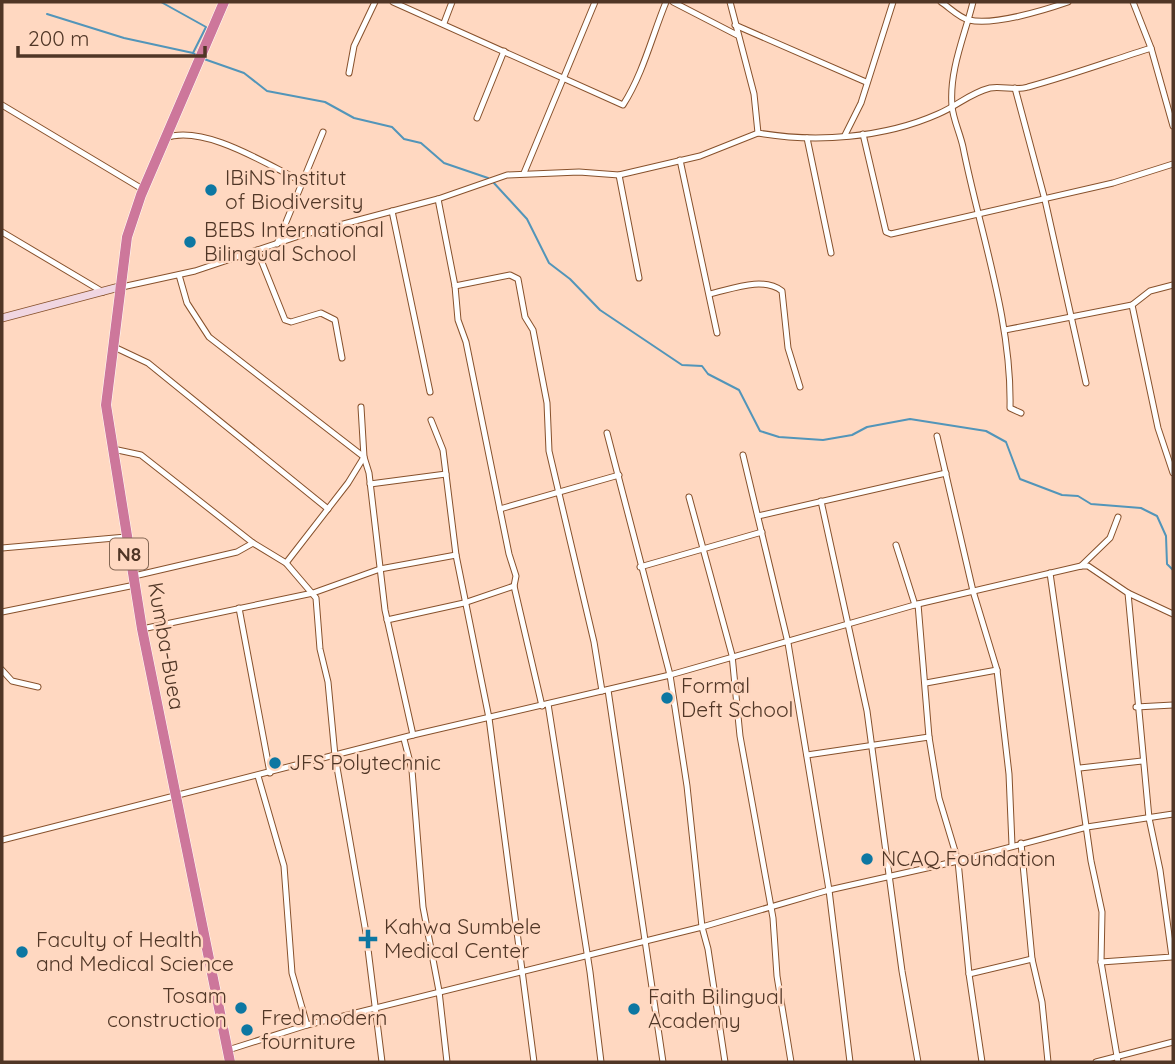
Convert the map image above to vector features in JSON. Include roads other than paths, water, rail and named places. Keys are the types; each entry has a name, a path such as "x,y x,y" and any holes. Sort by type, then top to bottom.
{"highway":[{"name":"Kumba-Buea","path":"224,2 165,138 127,237 106,405 142,629 230,1062"}],"street":[{"path":"349,73 354,46 375,2"},
{"path":"393,2 623,105 640,75 643,57 666,2"},
{"path":"443,23 452,2"},
{"path":"524,173 595,2"},
{"path":"673,2 737,35"},
{"path":"730,2 754,94 758,133"},
{"path":"845,135 893,2"},
{"path":"941,2 969,20 1028,15 1068,2"},
{"path":"973,2 955,65 952,107 959,125 976,217 1005,330 1010,408 1021,413"},
{"path":"1133,2 1151,48 1173,126"},
{"path":"735,24 866,82"},
{"path":"2,318 119,287 178,275 524,173 579,172 619,175 680,160 758,133 807,138 863,134 909,124 952,107 967,96 991,88 1029,87 1151,48"},
{"path":"477,118 504,51"},
{"path":"1015,88 1045,200 1069,303 1069,317 1086,383"},
{"path":"1165,92 1173,89"},
{"path":"2,105 144,190"},
{"path":"277,244 323,132"},
{"path":"165,138 181,134 211,139 301,181"},
{"path":"863,134 888,233 976,217 1173,164"},
{"path":"807,138 831,253"},
{"path":"680,160 717,333"},
{"path":"619,175 639,278"},
{"path":"438,199 455,286 459,325 466,342 515,571 514,586 545,705 601,1062"},
{"path":"392,211 430,392"},
{"path":"2,232 103,292"},
{"path":"257,250 285,320 291,322 321,313 332,317 338,324 342,358"},
{"path":"178,275 187,303 209,337 364,457"},
{"path":"455,286 510,275 518,279 525,317 533,330 547,403 549,451 605,691 661,1062"},
{"path":"710,294 759,283 782,291 788,348 800,387"},
{"path":"1005,330 1132,304 1150,291 1173,285"},
{"path":"1132,304 1158,428 1173,473"},
{"path":"112,346 148,363 328,509"},
{"path":"361,407 364,457 370,484 387,620 413,735"},
{"path":"431,420 443,450 464,603 489,718 534,1062"},
{"path":"607,433 670,675 687,786 702,927 708,949 725,1062"},
{"path":"937,436 973,591 997,670 1009,774 1012,845"},
{"path":"112,449 141,455 253,543 286,563 313,593 320,649 330,690 335,756 366,933 382,1062"},
{"path":"743,455 788,643 829,890 850,1062"},
{"path":"286,563 364,457"},
{"path":"758,516 946,473"},
{"path":"370,484 446,474"},
{"path":"500,509 618,475"},
{"path":"689,497 732,655 740,736 774,918 777,976 791,1062"},
{"path":"821,501 850,625 873,745 902,971 918,1062"},
{"path":"1081,566 1110,538 1118,517"},
{"path":"640,567 762,532"},
{"path":"2,548 127,537"},
{"path":"2,612 237,552 253,543"},
{"path":"896,545 917,605 929,737 937,790 958,861 969,974 982,1062"},
{"path":"142,629 313,593 380,569 456,555"},
{"path":"2,840 413,735 670,675 732,655 788,643 917,605 1081,566 1088,566 1128,593 1173,614"},
{"path":"1050,573 1102,912 1101,962 1117,1059"},
{"path":"387,620 464,603 514,586"},
{"path":"1128,593 1142,761 1173,965"},
{"path":"239,608 270,773"},
{"path":"2,670 12,681 38,687"},
{"path":"926,683 997,670"},
{"path":"1136,707 1173,705"},
{"path":"807,755 929,737"},
{"path":"404,739 412,770 422,906 439,991 447,1062"},
{"path":"1080,768 1142,761"},
{"path":"258,776 284,866 292,973 307,1025"},
{"path":"228,1050 374,1007 702,927 829,890 958,861 1087,827 1173,814"},
{"path":"1021,843 1032,959 1042,1002 1048,1062"},
{"path":"1101,962 1172,957"},
{"path":"969,974 1032,959"},
{"path":"1096,1062 1117,1059 1173,1042"}],"waterway":[{"path":"161,2 206,27 193,53 198,56"},
{"path":"47,14 124,38 193,53"},
{"path":"204,59 244,73 267,91 325,102 354,118 392,127 404,139 421,143 444,163 488,178"},
{"path":"493,182 527,219 549,263 570,279 600,310 682,365 702,366 708,374 739,390 760,431 779,437 823,440 852,435 867,427 910,419 986,431 1006,442 1020,479 1062,495 1078,496 1091,504 1141,508 1157,516 1166,536 1167,564 1173,570"}],"place":[{"name":"IBiNS Institut of Biodiversity","path":"211,190"},
{"name":"BEBS International Bilingual School","path":"190,242"},
{"name":"Formal Deft School","path":"667,698"},
{"name":"JFS Polytechnic","path":"275,763"},
{"name":"NCAQ Foundation","path":"867,859"},
{"name":"Kahwa Sumbele Medical Center","path":"368,939"},
{"name":"Faculty of Health and Medical Science","path":"22,952"},
{"name":"Tosam construction","path":"241,1008"},
{"name":"Faith Bilingual Academy","path":"634,1009"},
{"name":"Fred modern fourniture","path":"247,1030"}]}
